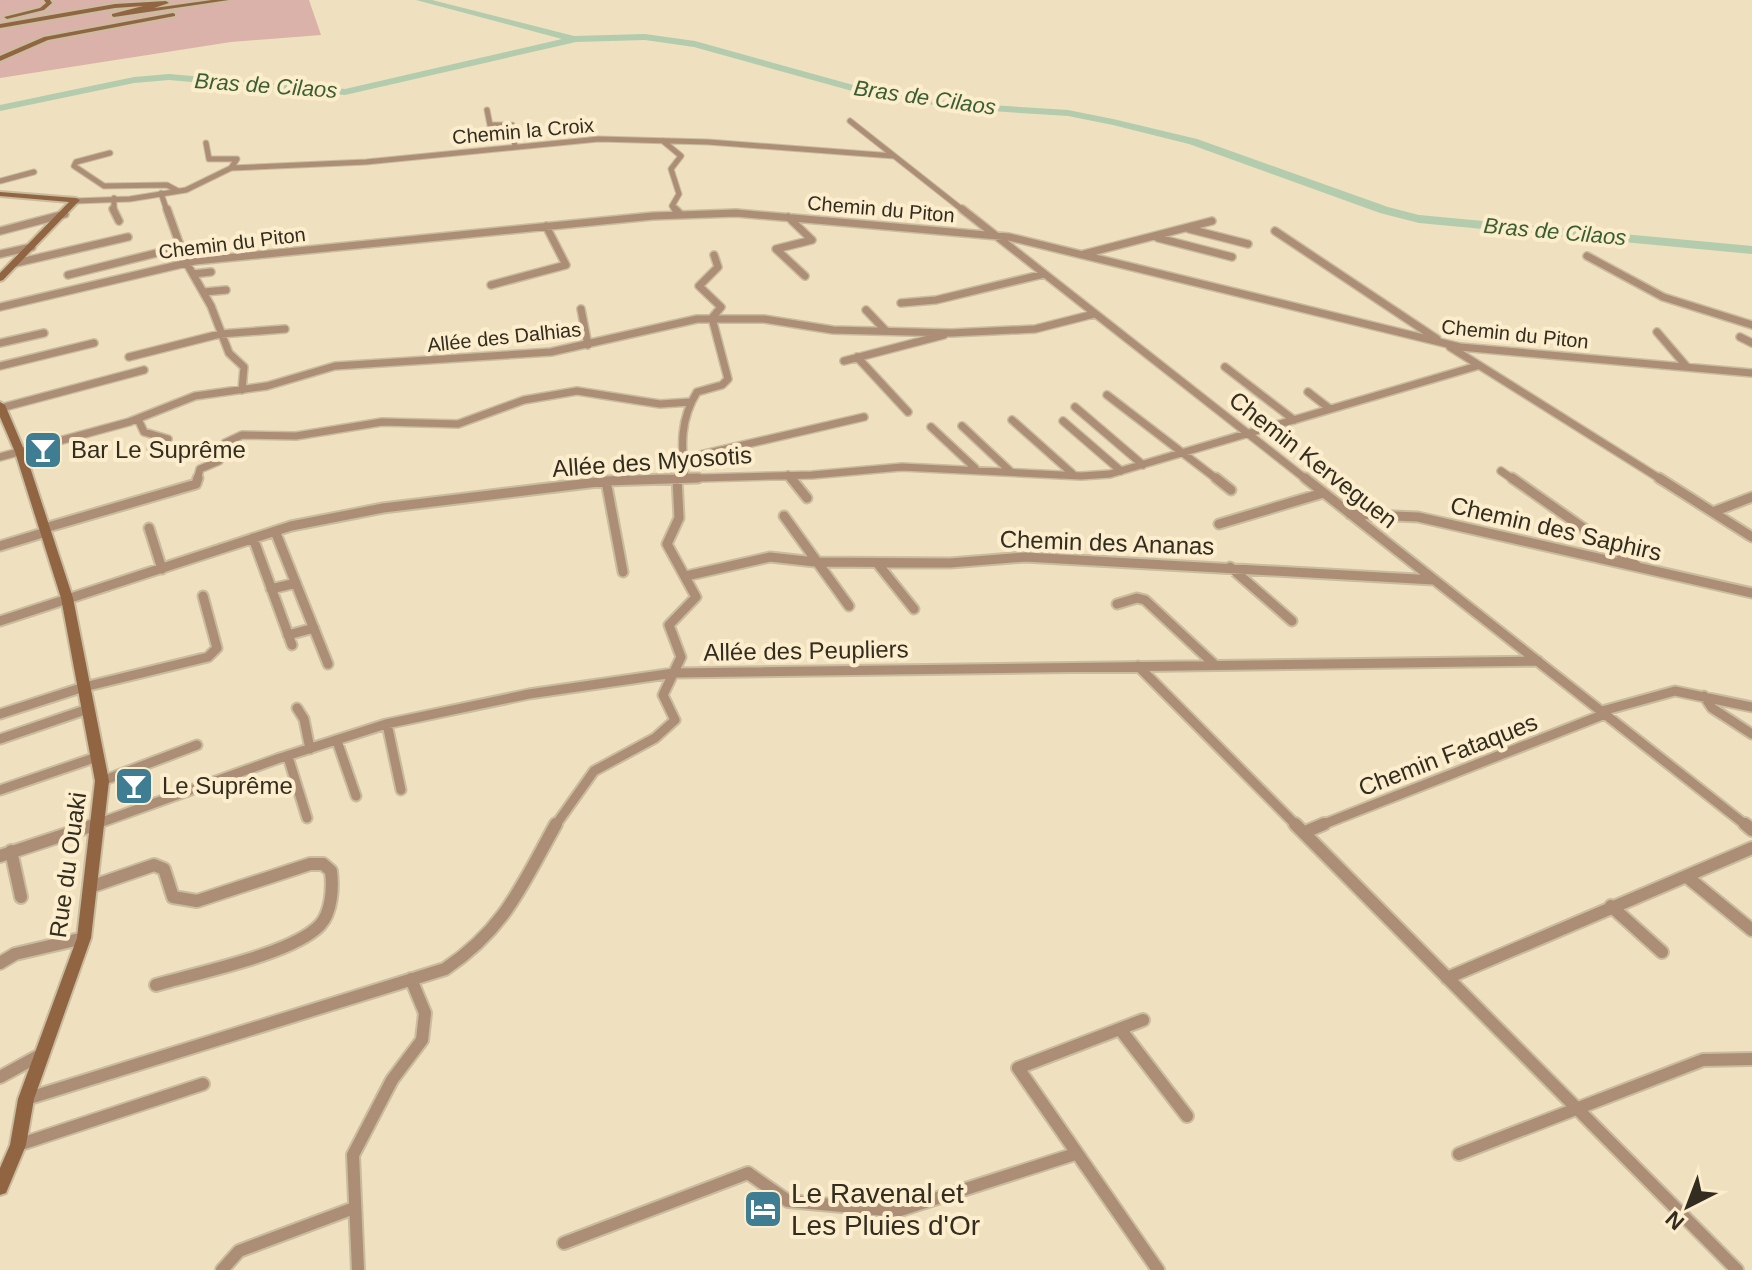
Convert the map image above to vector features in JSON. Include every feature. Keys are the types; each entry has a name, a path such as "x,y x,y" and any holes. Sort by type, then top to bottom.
{"main road":[{"path":"0,18 42,9 49,3 47,0"},
{"path":"0,26 135,4 166,3 114,15 226,0"},
{"path":"0,59 46,38 239,0"},
{"path":"0,278 75,201 66,197 29,199 2,195"},
{"name":"Rue du Ouaki","path":"0,1188 18,1145 26,1099 84,938 102,781 67,598 20,452 2,413"}],"street":[{"path":"487,110 490,125 512,125 515,147"},
{"name":"Chemin Kerveguen","path":"850,121 1752,830"},
{"name":"Chemin la Croix","path":"75,201 178,191 204,183 231,168 366,162 599,139 662,140 894,156"},
{"path":"662,140 681,156 671,169 679,194 672,206 680,214"},
{"path":"206,143 209,159 237,159 231,168"},
{"path":"110,153 76,162 74,166 104,186 167,185 178,191"},
{"path":"0,181 34,172"},
{"path":"161,193 186,262 204,292 220,334 231,356 244,367 242,390"},
{"path":"114,198 113,208 119,221"},
{"name":"Chemin du Piton","path":"0,307 186,262 680,214 736,213 994,234 1444,343 1752,373"},
{"path":"0,231 65,214"},
{"path":"788,217 812,240 776,249 805,276"},
{"path":"1080,254 1157,238 1212,221"},
{"path":"491,285 566,265 546,226"},
{"path":"1189,229 1248,244"},
{"path":"1275,231 1477,366 1752,537"},
{"path":"16,263 100,240 128,237"},
{"path":"1157,238 1232,257"},
{"path":"0,254 32,247"},
{"path":"68,275 181,247"},
{"path":"26,1099 457,962 504,923 554,827 586,778 600,765 663,731 675,720 663,695 665,684 681,657 669,625 696,597 667,544 679,518 682,459 679,438 691,402 703,389 728,381 712,318 721,307 699,286 718,267 714,255"},
{"path":"1587,256 1663,297 1752,325"},
{"path":"193,274 211,272"},
{"path":"901,303 922,303 1044,274"},
{"path":"204,292 226,290"},
{"path":"581,309 588,345"},
{"path":"866,310 886,331"},
{"name":"Allée des Dalhias","path":"0,457 138,419 195,396 242,390 335,366 530,354 588,345 683,321 712,318 764,319 833,330 951,333 1035,329 1094,314"},
{"path":"129,357 220,334 285,329"},
{"path":"1657,332 1687,367"},
{"path":"0,343 44,333"},
{"path":"844,361 951,333"},
{"path":"1740,337 1751,342"},
{"path":"0,366 94,343"},
{"path":"857,357 908,412"},
{"name":"Allée des Myosotis","path":"0,621 275,531 383,508 606,481 681,477 788,475 902,467 1074,475 1121,471 1477,366"},
{"path":"1225,367 1294,420"},
{"path":"2,413 144,370"},
{"path":"0,546 196,484 200,469 223,458 225,443 242,435 296,436 382,422 458,424 524,400 577,391 660,404 691,402"},
{"path":"1308,392 1330,409"},
{"path":"1107,395 1231,490"},
{"path":"1075,407 1143,465"},
{"path":"682,459 864,417"},
{"path":"138,419 144,432 168,439 151,448"},
{"path":"1012,420 1074,475"},
{"path":"1063,421 1121,471"},
{"path":"962,426 1010,471"},
{"path":"931,427 975,468"},
{"path":"1501,471 1643,570"},
{"path":"788,475 807,498"},
{"path":"606,481 623,572"},
{"path":"1219,524 1323,493"},
{"path":"1713,512 1752,497"},
{"name":"Chemin des Saphirs","path":"1350,514 1418,517 1752,593"},
{"path":"784,516 849,606"},
{"path":"149,528 162,569"},
{"path":"275,531 328,664"},
{"path":"253,538 292,645"},
{"name":"Chemin des Ananas","path":"686,576 770,557 815,562 877,563 950,563 1025,557 1434,580"},
{"path":"877,563 914,609"},
{"path":"1230,567 1292,621"},
{"path":"271,589 296,583"},
{"path":"0,714 84,687 212,654 217,648 203,596"},
{"path":"1117,604 1137,598 1145,600 1215,665"},
{"path":"288,635 314,628"},
{"name":"Allée des Peupliers","path":"6,854 97,825 197,785 387,724 538,692 674,673 1538,661"},
{"path":"1138,666 1737,1270"},
{"name":"Chemin Fataques","path":"1305,832 1604,713 1670,692 1752,707"},
{"path":"1704,696 1712,708 1752,734"},
{"path":"297,708 304,719 310,749"},
{"path":"0,739 88,709"},
{"path":"387,724 401,790"},
{"path":"337,741 356,796"},
{"path":"102,781 197,745"},
{"path":"0,790 97,757"},
{"path":"288,757 307,818"},
{"path":"1447,978 1752,848"},
{"path":"6,854 21,897"},
{"path":"90,887 154,865 164,869 173,897 197,901 310,864 323,864 331,871 326,913 313,931 289,943 156,985"},
{"path":"1686,876 1752,930"},
{"path":"1611,906 1662,952"},
{"path":"0,963 15,954 84,938"},
{"path":"358,1270 351,1164 355,1146 392,1080 422,1040 426,1027 425,1013 411,979"},
{"path":"1143,1020 1018,1068 1158,1270"},
{"path":"1120,1029 1187,1116"},
{"path":"0,1077 42,1054"},
{"path":"1459,1154 1574,1107 1703,1060 1752,1059"},
{"path":"18,1145 203,1084"},
{"path":"564,1243 748,1173 761,1177 773,1193 788,1201 897,1211 1075,1154"},
{"path":"222,1270 229,1258 239,1251 354,1208"}],"shaded area":[{"path":"0,0 309,0 321,35 231,42 0,78"}],"waterway":[{"path":"421,0 570,38"},
{"name":"Bras de Cilaos","path":"0,108 134,80 169,77 345,92 576,39 645,37 695,44 863,91 960,106 1068,113 1113,122 1193,141 1384,210 1419,219 1752,250"}],"place":[{"name":"Bar Le Suprême","path":"43,450"},
{"name":"Le Suprême","path":"134,786"},
{"name":"Le Ravenal et Les Pluies d'Or","path":"763,1209"}]}
